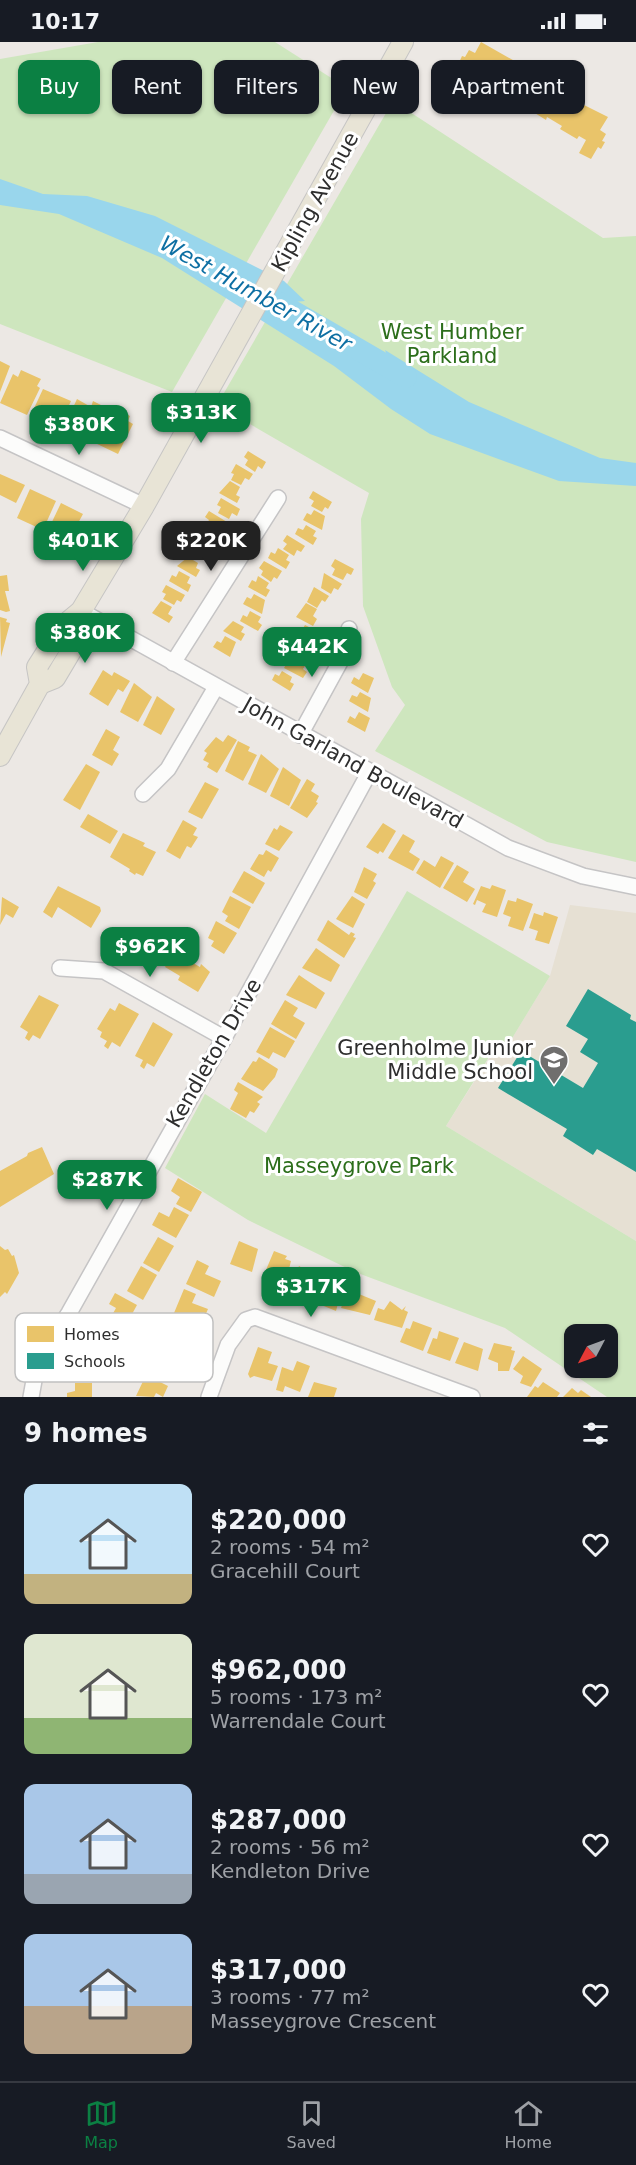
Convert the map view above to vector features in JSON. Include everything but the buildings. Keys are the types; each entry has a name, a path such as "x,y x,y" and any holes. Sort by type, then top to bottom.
{"main road":[{"name":"Kipling Avenue","path":"0,756 40,684 55,678 80,636 81,611 144,506 404,42"}],"street":[{"path":"0,438 144,506"},
{"path":"173,663 278,498"},
{"name":"John Garland Boulevard","path":"81,611 300,735 514,851 583,876 636,887"},
{"path":"300,735 346,651 349,629"},
{"path":"143,794 168,769 216,687"},
{"name":"Kendleton Drive","path":"68,1313 224,1038 369,773"},
{"path":"60,968 104,971 224,1038"},
{"path":"209,1397 228,1345 246,1320 255,1317 472,1397"},
{"name":"Kendleton Drive","path":"31,1397 34,1382"}],"shaded area":[{"name":"Greenholme Junior Middle School","path":"570,905 636,913 636,1241 446,1126 500,1041 508,1045 550,976"}],"green space":[{"path":"98,42 275,42 303,60 214,60 214,114 319,114 319,70 331,78 332,114 172,392 0,324 0,59"},
{"name":"West Humber Parkland","path":"385,114 413,114 603,238 636,236 636,862 547,842 375,751 405,705 392,687 363,606 361,519 369,493 217,405"},
{"name":"Masseygrove Park","path":"407,891 550,976 508,1045 499,1041 446,1126 636,1241 636,1397 607,1397 579,1378 618,1378 618,1324 564,1324 564,1368 505,1328 355,1272 248,1220 165,1168 205,1094 266,1133"}],"water":[{"path":"0,179 43,194 87,196 155,216 284,281 305,301 282,303 300,324 324,342 350,356 376,365 388,359 385,350 469,402 600,458 636,463 636,486 559,481 430,434 391,409 334,366 162,258 59,214 0,205"}],"waterway":[{"name":"West Humber River","path":"258,291 406,377"}],"place":[{"name":"Greenholme Junior Middle School","path":"554,1086"}]}
